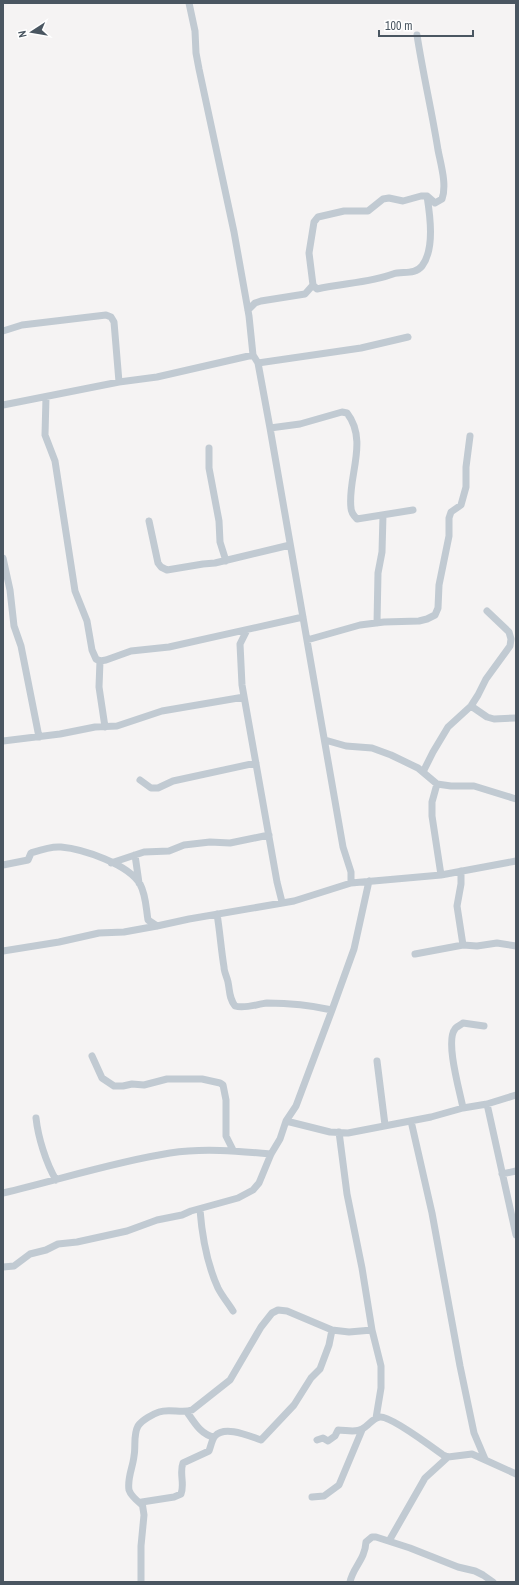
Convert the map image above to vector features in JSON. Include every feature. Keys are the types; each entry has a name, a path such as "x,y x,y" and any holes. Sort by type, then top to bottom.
{"street":[{"path":"189,3 195,31 196,53 199,69 234,232 248,310 253,355 258,363 343,847 351,872 351,883"},
{"path":"248,310 255,303 305,294 312,285 309,253 315,219 344,211 368,211 383,199 389,198 403,202 421,196 427,196 435,203 442,199 444,189 431,104 417,35"},
{"path":"312,285 317,289 378,279 393,274 412,272 418,269 425,261 429,245 430,227 427,196"},
{"path":"3,331 22,325 106,315 111,317 114,322 119,382"},
{"path":"258,363 361,348 408,337"},
{"path":"3,405 119,382 156,377 253,355"},
{"path":"46,397 45,435 55,461 75,591 88,621 92,650 96,659 100,661"},
{"path":"270,428 300,424 342,412 347,413 352,418 357,447 351,496 351,509 353,516 357,518 413,510"},
{"path":"307,640 360,625 419,621 435,615 438,608 440,585 450,536 449,518 451,512 461,505 466,487 466,467 470,436"},
{"path":"209,448 209,468 219,521 220,542 226,561"},
{"path":"376,623 378,573 382,552 384,515"},
{"path":"149,521 158,563 164,570 226,561 290,545"},
{"path":"3,558 10,590 14,626 21,646 39,737"},
{"path":"423,772 448,728 470,706 478,695 486,679 510,646 511,639 509,632 487,612"},
{"path":"100,661 131,651 169,647 303,617"},
{"path":"247,630 240,644 242,684 277,882 282,902"},
{"path":"230,633 240,644"},
{"path":"100,661 99,688 105,727"},
{"path":"3,741 39,737 95,727 117,726 162,711 244,697"},
{"path":"470,706 487,717 494,719 516,718"},
{"path":"325,740 346,746 372,748 408,762 437,784 451,786 474,786 516,799"},
{"path":"140,780 151,788 158,788 173,780 256,763"},
{"path":"437,784 432,802 432,816 441,875"},
{"path":"111,863 124,857 152,851 168,851 184,845 199,843 230,843 269,835"},
{"path":"3,865 28,860 30,853 60,846 86,852 123,868 139,883"},
{"path":"135,855 139,883 144,897 148,920 157,926"},
{"path":"3,951 59,942 99,933 124,932 294,901 351,883 441,875 516,861"},
{"path":"461,871 461,884 457,906 462,945"},
{"path":"351,872 366,881"},
{"path":"3,1267 14,1266 30,1254 46,1250 58,1244 77,1242 127,1231 157,1220 177,1217 238,1198 253,1190 259,1183 271,1154 280,1138 286,1121 296,1106 332,1010 354,949 366,881"},
{"path":"217,914 224,969 229,994 235,1006 264,1003 297,1004 332,1010"},
{"path":"415,954 462,945 478,946 493,942 516,946"},
{"path":"463,1108 451,1050 451,1038 455,1028 463,1023 484,1026"},
{"path":"92,1056 102,1078 114,1086 132,1084 144,1085 167,1079 202,1079 223,1085 226,1100 226,1136 233,1150"},
{"path":"377,1061 385,1125"},
{"path":"286,1121 330,1132 348,1133 431,1117 463,1108 487,1104 516,1095"},
{"path":"487,1104 516,1235"},
{"path":"36,1118 40,1141 56,1180"},
{"path":"411,1121 432,1214 474,1433 485,1459"},
{"path":"312,1497 324,1496 338,1485 362,1430 376,1418 381,1388 381,1366 372,1330 362,1268 346,1194 339,1132"},
{"path":"3,1193 121,1163 171,1153 233,1150 271,1154"},
{"path":"502,1174 516,1171"},
{"path":"200,1210 201,1223 212,1272 219,1288 233,1311"},
{"path":"332,1330 329,1345 320,1369 312,1378 294,1405 261,1440 231,1430 218,1433 214,1437 209,1450 183,1462 181,1473 183,1489 181,1494 174,1497 142,1502 141,1504 132,1496 129,1490 129,1484 134,1457 135,1435 139,1425 159,1412 172,1410 187,1412 196,1408 230,1380 261,1327 272,1313 283,1309 332,1330 349,1332 372,1330"},
{"path":"187,1412 200,1430 208,1436 214,1437"},
{"path":"376,1418 384,1418 392,1422 448,1457 472,1454 516,1474"},
{"path":"317,1440 323,1438 328,1441 335,1436 338,1430 362,1430"},
{"path":"389,1541 422,1482 448,1457"},
{"path":"141,1582 141,1546 144,1515 142,1502"},
{"path":"350,1582 353,1573 365,1552 366,1542 369,1539 376,1537 410,1548 458,1568 475,1571 493,1582"}]}
